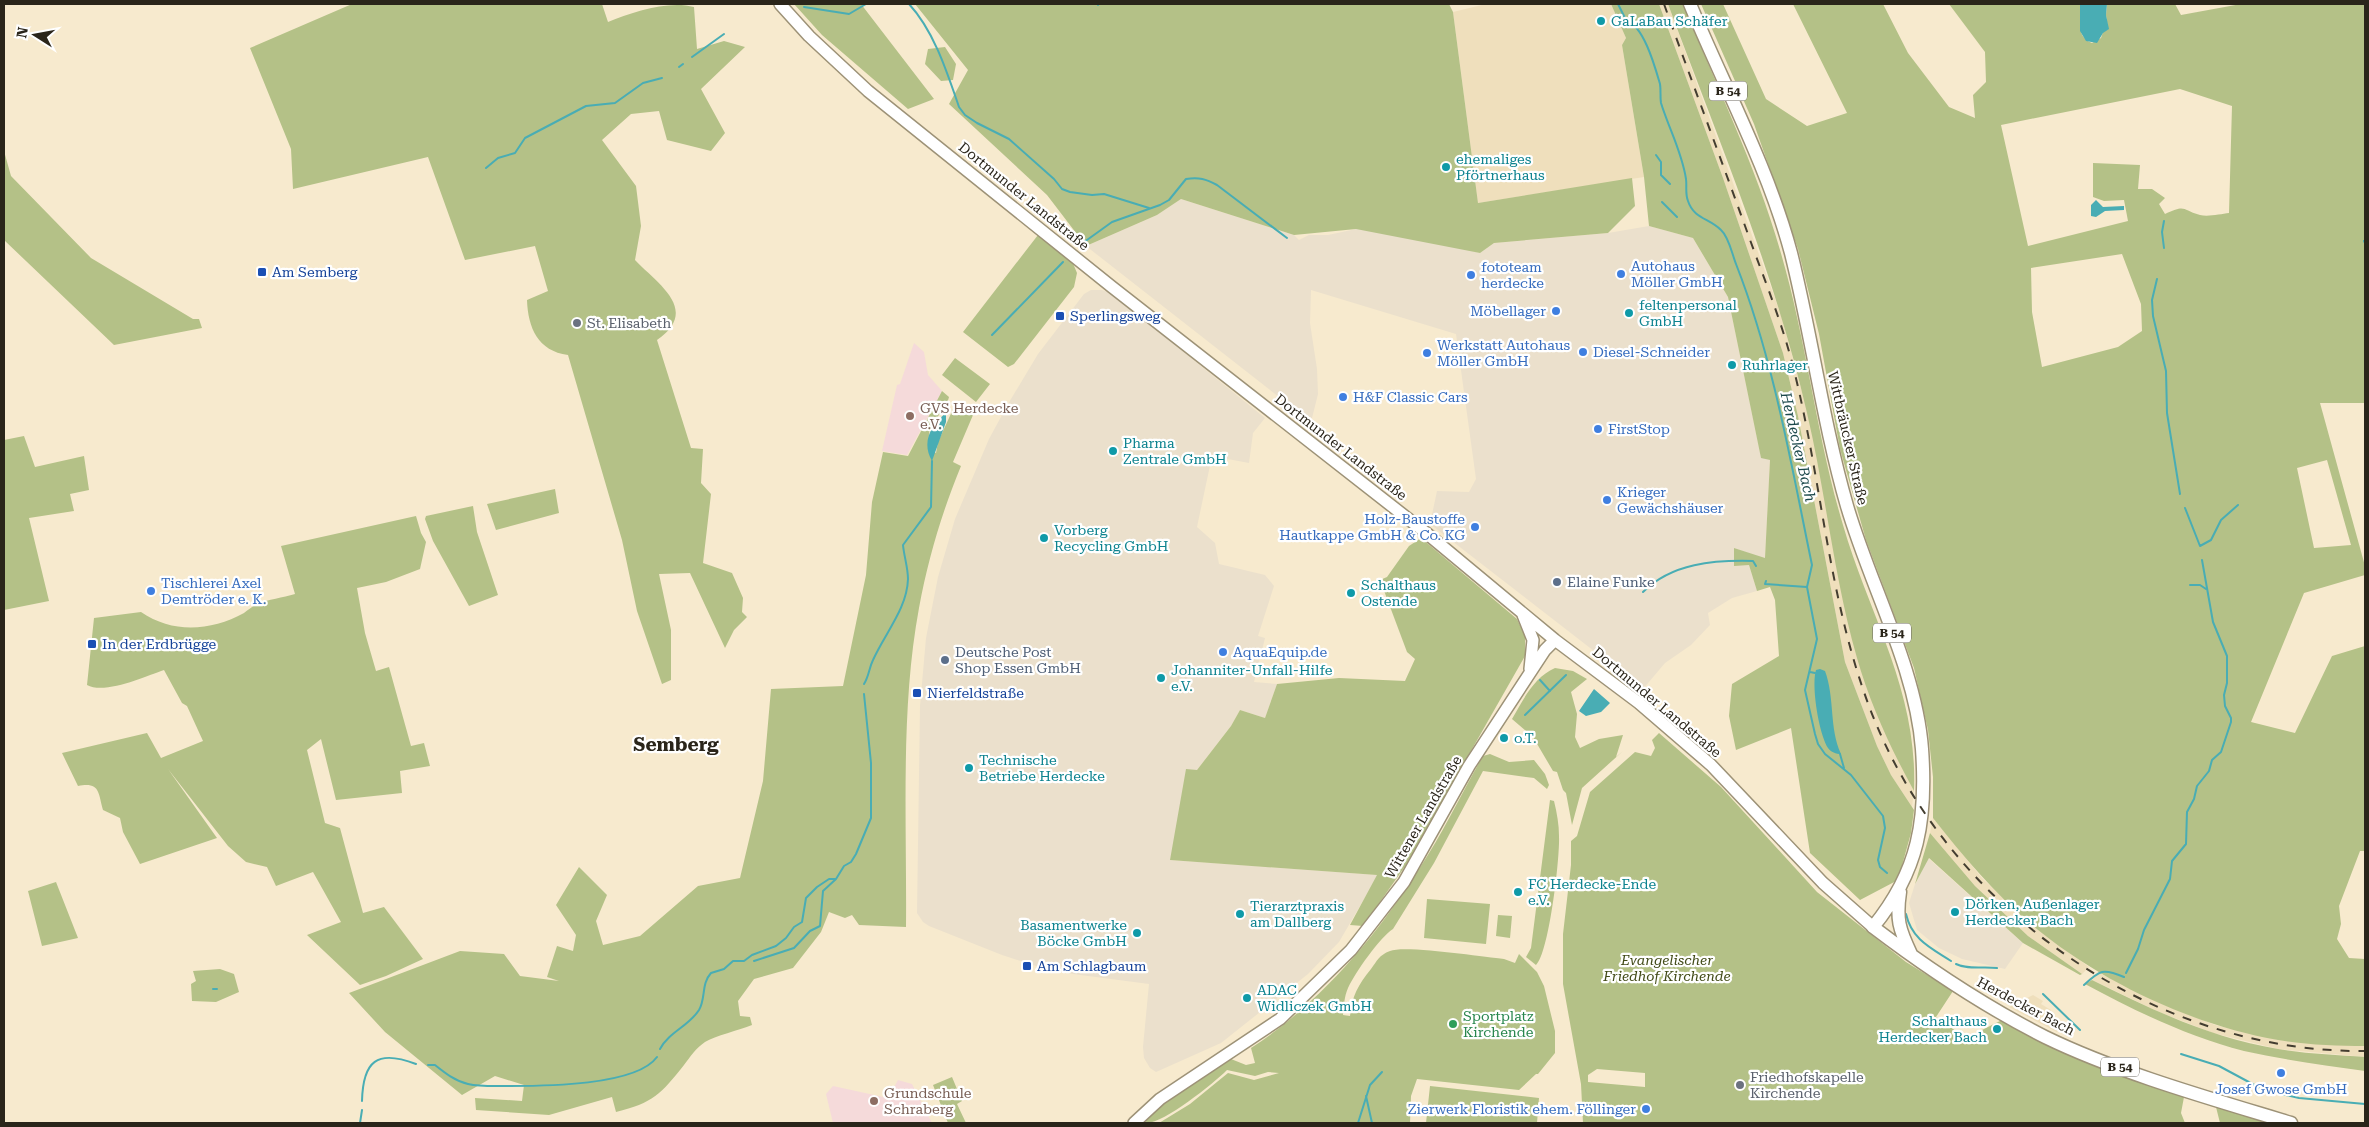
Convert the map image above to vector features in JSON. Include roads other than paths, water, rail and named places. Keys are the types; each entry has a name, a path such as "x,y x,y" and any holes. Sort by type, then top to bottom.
{"main road":[{"name":"Dortmunder Landstraße","path":"780,4 809,36 868,91 1112,287 1425,532 1556,640 1639,703 1711,765 1824,884 1873,927"},
{"name":"Wittbräucker Straße","path":"1690,4 1766,179 1790,251 1825,417 1847,507 1874,587 1906,669 1920,726 1923,795 1921,825 1913,860 1901,887 1873,927"},
{"path":"1522,613 1533,640 1528,676"},
{"name":"Wittener Landstraße","path":"1134,1123 1160,1099 1280,1019 1352,950 1404,882 1469,766 1528,676 1546,650 1556,640"},
{"name":"Wittbräucker Straße","path":"1901,887 1897,914 1899,928 1912,956"},
{"name":"Herdecker Bach","path":"1873,927 1963,990 2051,1039 2148,1077 2292,1123"}],"water":[{"path":"2080,4 2107,4 2106,15 2109,29 2103,33 2097,43 2086,41 2080,31"},
{"path":"2096,200 2103,207 2124,206 2124,210 2105,211 2096,217 2091,216 2091,205"},
{"path":"946,413 946,422 932,461 927,447 929,434"},
{"path":"1816,670 1825,671 1828,681 1835,734 1841,754 1837,754 1828,748 1819,721 1814,687"},
{"path":"1594,689 1610,703 1601,712 1586,716 1579,711"}],"waterway":[{"path":"804,7 849,14 866,4"},
{"path":"909,4 933,39 959,107 965,115 1009,139 1054,179 1062,189 1092,195 1104,194 1149,208"},
{"name":"Herdecker Bach","path":"1618,4 1626,20 1638,30 1652,58 1660,84 1661,103 1684,169 1688,201 1698,215 1724,233 1761,338 1789,451 1812,565 1807,587 1817,639 1805,690 1815,734 1818,744 1825,754 1851,775 1883,816 1885,828 1878,860 1880,867 1887,873"},
{"path":"692,57 724,34"},
{"path":"679,67 683,64"},
{"path":"486,168 498,158 515,153 525,138 586,106 615,103 643,83 662,78"},
{"path":"1656,155 1661,162 1661,175 1670,184"},
{"path":"1080,245 1112,222 1169,200 1186,179 1195,178 1217,185 1287,238"},
{"path":"1662,202 1677,217"},
{"path":"2164,221 2162,232 2164,248"},
{"path":"992,335 1063,262"},
{"path":"2157,279 2152,300 2153,316 2166,371 2167,413 2180,494"},
{"path":"864,684 873,660 904,601 908,579 903,545 931,507 932,461"},
{"path":"2185,508 2200,546 2211,540 2221,520 2238,505"},
{"path":"2126,973 2138,949 2144,930 2170,879 2172,861 2186,844 2187,812 2194,799 2197,786 2209,771 2212,760 2221,752 2231,722 2225,706 2224,695 2227,683 2227,656 2213,622 2202,560"},
{"path":"1643,592 1654,582 1667,575 1694,565 1723,561 1753,561 1756,566"},
{"path":"1766,581 1765,584 1807,587"},
{"path":"2190,585 2200,585 2206,589"},
{"name":"Herdecker Bach","path":"1810,672 1815,673"},
{"path":"1525,715 1566,675"},
{"path":"1540,680 1550,691"},
{"path":"660,1049 668,1038 695,1016 701,1005 706,982 711,973 724,969 733,961 744,961 752,955 776,946 786,938 794,927 802,922 806,898 829,879 836,879 844,866 851,862 856,854 871,818 871,763 864,694"},
{"path":"1840,754 1844,768"},
{"path":"754,961 794,948 810,931 820,926 823,891 836,879"},
{"name":"Herdecker Bach","path":"1906,914 1909,923 1918,937 1951,961"},
{"name":"Herdecker Bach","path":"1956,964 1971,967 1997,968"},
{"path":"2084,985 2102,972 2111,972 2124,977"},
{"name":"Herdecker Bach","path":"2043,994 2080,1030"},
{"name":"Herdecker Bach","path":"2181,1054 2219,1066 2260,1088"},
{"path":"428,1065 435,1065 454,1079 473,1085 544,1086 610,1079 630,1074 646,1067 657,1057"},
{"path":"362,1101 365,1076 375,1062 391,1058 416,1064"},
{"path":"1358,1123 1370,1085 1382,1072"},
{"name":"Herdecker Bach","path":"2273,1092 2299,1098 2365,1104"},
{"path":"1366,1096 1372,1123"},
{"path":"360,1123 362,1110"}],"railway":[{"path":"1664,4 1786,340 1809,439 1841,609 1851,651 1864,692 1897,767 1941,836 1996,897 2059,950 2129,993 2204,1025 2283,1045 2365,1051"}],"place":[{"name":"GaLaBau Schäfer","path":"1601,21"},
{"name":"ehemaliges Pförtnerhaus","path":"1446,167"},
{"name":"Am Semberg","path":"262,272"},
{"name":"Autohaus Möller GmbH","path":"1621,274"},
{"name":"fototeam herdecke","path":"1471,275"},
{"name":"Möbellager","path":"1556,311"},
{"name":"feltenpersonal GmbH","path":"1629,313"},
{"name":"Sperlingsweg","path":"1060,316"},
{"name":"St. Elisabeth","path":"577,323"},
{"name":"Diesel-Schneider","path":"1583,352"},
{"name":"Werkstatt Autohaus Möller GmbH","path":"1427,353"},
{"name":"Ruhrlager","path":"1732,365"},
{"name":"H&F Classic Cars","path":"1343,397"},
{"name":"GVS Herdecke e.V.","path":"910,416"},
{"name":"FirstStop","path":"1598,429"},
{"name":"Pharma Zentrale GmbH","path":"1113,451"},
{"name":"Krieger Gewächshäuser","path":"1607,500"},
{"name":"Holz-Baustoffe Hautkappe GmbH & Co. KG","path":"1475,527"},
{"name":"Vorberg Recycling GmbH","path":"1044,538"},
{"name":"Elaine Funke","path":"1557,582"},
{"name":"Tischlerei Axel Demtröder e. K.","path":"151,591"},
{"name":"Schalthaus Ostende","path":"1351,593"},
{"name":"In der Erdbrügge","path":"92,644"},
{"name":"AquaEquip.de","path":"1223,652"},
{"name":"Deutsche Post Shop Essen GmbH","path":"945,660"},
{"name":"Johanniter-Unfall-Hilfe e.V.","path":"1161,678"},
{"name":"Nierfeldstraße","path":"917,693"},
{"name":"o.T.","path":"1504,738"},
{"name":"Technische Betriebe Herdecke","path":"969,768"},
{"name":"FC Herdecke-Ende e.V.","path":"1518,892"},
{"name":"Dörken, Außenlager Herdecker Bach","path":"1955,912"},
{"name":"Tierarztpraxis am Dallberg","path":"1240,914"},
{"name":"Basamentwerke Böcke GmbH","path":"1137,933"},
{"name":"Am Schlagbaum","path":"1027,966"},
{"name":"ADAC Widliczek GmbH","path":"1247,998"},
{"name":"Sportplatz Kirchende","path":"1453,1024"},
{"name":"Schalthaus Herdecker Bach","path":"1997,1029"},
{"name":"Josef Gwose GmbH","path":"2281,1073"},
{"name":"Friedhofskapelle Kirchende","path":"1740,1085"},
{"name":"Grundschule Schraberg","path":"874,1101"},
{"name":"Zierwerk Floristik ehem. Föllinger","path":"1646,1109"}],"district":[{"name":"Semberg","path":"676,744"}],"park label":[{"name":"Evangelischer Friedhof Kirchende","path":"1667,968"}]}
